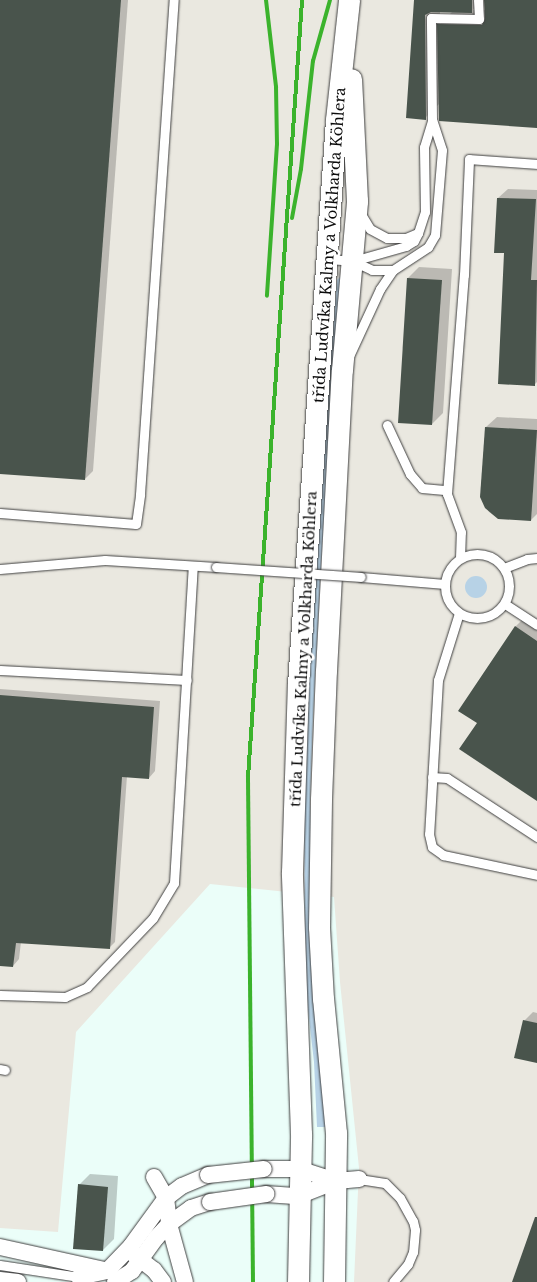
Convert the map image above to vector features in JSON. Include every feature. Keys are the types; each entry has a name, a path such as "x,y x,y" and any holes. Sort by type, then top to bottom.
{"street":[{"name":"třída Ludvíka Kalmy a Volkharda Köhlera","path":"334,1282 336,1133 323,999 319,928 326,671 342,370 353,261 356,201 348,8"},
{"name":"třída Ludvíka Kalmy a Volkharda Köhlera","path":"298,1282 298,1196 301,1134 292,872 297,704 336,120 348,8"},
{"path":"79,1277 111,1276 132,1271 134,1255 166,1198 182,1186 208,1175 264,1169 299,1169 336,1181"},
{"path":"154,1177 166,1198 169,1224 185,1282"},
{"path":"134,1255 169,1224 191,1208 210,1202 266,1194 298,1196 336,1181 359,1179"},
{"path":"0,1246 111,1276"},
{"path":"134,1255 154,1270 163,1282"},
{"path":"0,1280 18,1282"}],"lane":[{"path":"0,513 136,524 141,484 174,0"},
{"path":"327,259 353,261 406,246 414,241 425,212 424,148 432,120 431,18 479,19 478,0"},
{"path":"342,370 380,289 393,270 428,247 435,235 442,150 432,120"},
{"path":"460,558 462,532 448,490 464,275 470,158 537,164"},
{"path":"356,201 364,222 379,235 394,239 418,233"},
{"path":"353,261 372,270 393,270"},
{"path":"387,425 410,474 422,488 448,490"},
{"path":"470,554 489,555 504,568 510,586 504,604 493,614 478,619 459,613 451,605 446,595 444,584 447,574 460,558 470,554"},
{"path":"504,568 527,559 537,558"},
{"path":"0,569 105,560 444,584"},
{"path":"0,995 65,998 88,987 152,918 174,883 193,567"},
{"path":"504,604 537,625"},
{"path":"459,613 438,680 429,834 432,847 443,855 537,875"},
{"path":"0,670 187,680"},
{"path":"432,777 446,778 537,837"},
{"path":"359,1179 385,1183 400,1198 415,1230 413,1252 408,1264 393,1282"},
{"path":"0,1265 79,1277"}],"shaded area":[{"path":"0,0 537,0 537,1282 354,1282 359,1168 340,982 334,897 210,884 76,1032 58,1232 0,1228"},
{"path":"341,276 343,280 322,549 310,802 325,1127 317,1127 314,1062 305,983 304,801 306,716 323,451 337,280"},
{"path":"476,576 484,579 487,587 484,595 476,598 468,595 465,587 468,579"}],"building":[{"path":"0,0 121,0 85,480 0,474"},
{"path":"414,0 472,0 472,13 431,12 425,15 426,120 406,118"},
{"path":"484,0 537,0 537,128 439,121 437,24 482,25 485,19"},
{"path":"497,198 536,199 531,280 537,280 535,386 498,384 504,253 494,253"},
{"path":"407,278 442,280 432,425 398,423"},
{"path":"485,427 537,430 531,521 498,519 485,508 480,497"},
{"path":"515,626 537,641 537,801 459,749 477,723 458,711"},
{"path":"0,695 154,707 149,779 122,777 110,949 16,943 13,967 0,966"},
{"path":"523,1020 537,1023 537,1063 514,1058"},
{"path":"78,1184 108,1187 103,1251 73,1249"},
{"path":"535,1217 537,1217 537,1282 512,1282"}],"railway":[{"path":"266,0 276,87 277,144 267,296"},
{"path":"253,1282 248,777 302,0"},
{"path":"292,218 301,169 313,61 330,0"}]}
